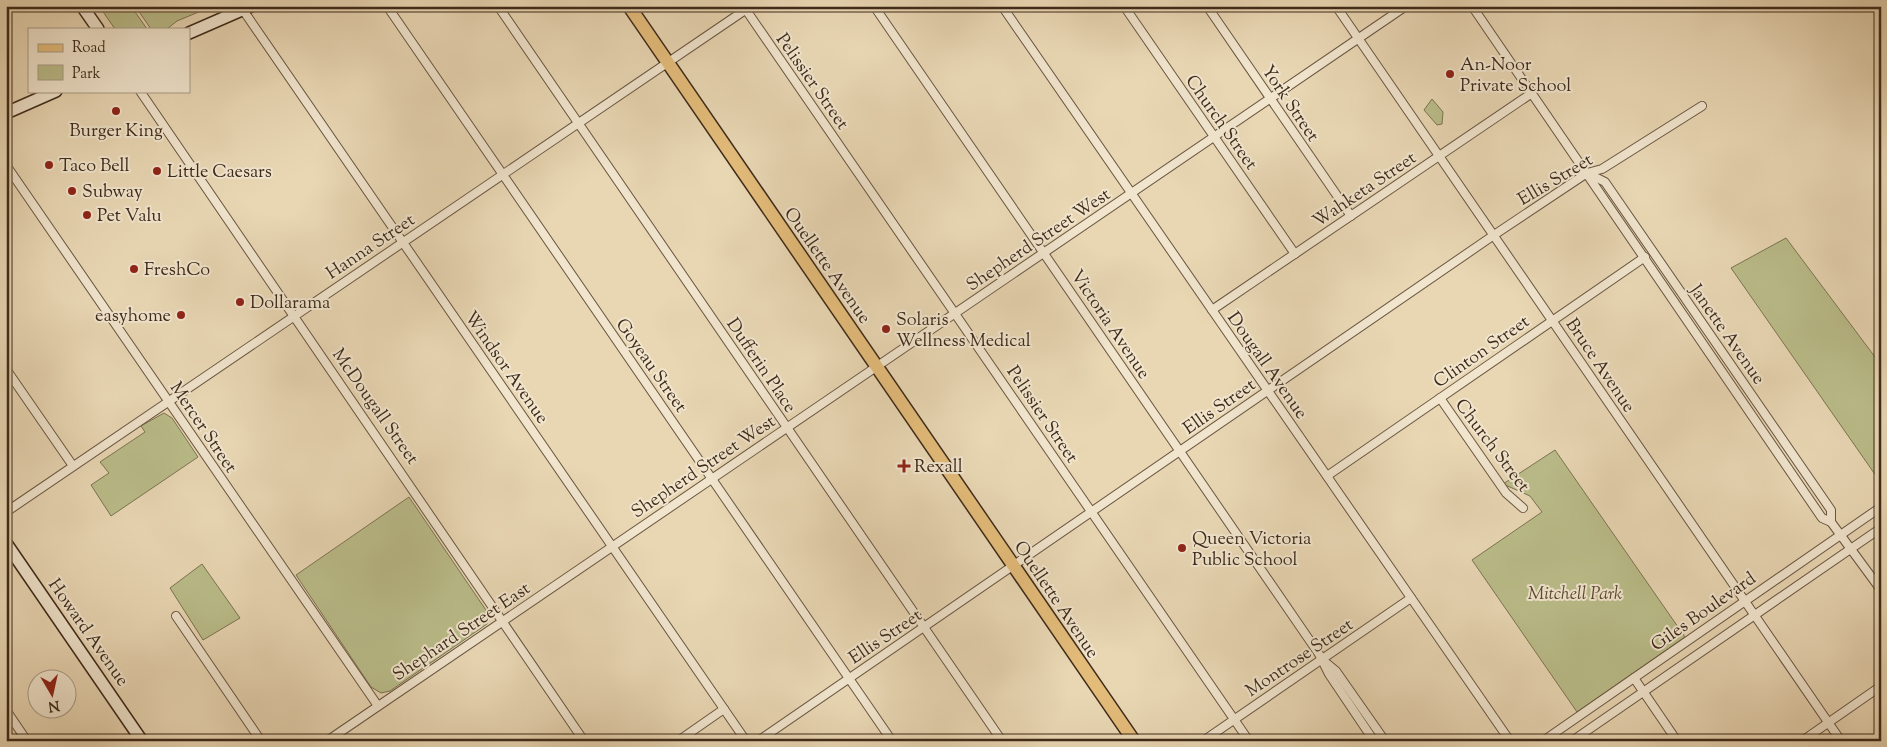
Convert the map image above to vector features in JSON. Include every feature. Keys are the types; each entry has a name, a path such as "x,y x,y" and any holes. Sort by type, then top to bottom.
{"main road":[{"path":"82,6 97,28"},
{"name":"Ouellette Avenue","path":"629,6 1134,741"},
{"path":"190,33 247,8"},
{"path":"6,113 54,92"},
{"name":"Howard Avenue","path":"6,543 10,558 142,741"}],"street":[{"name":"Goyeau Street","path":"387,6 892,741"},
{"name":"Dufferin Place","path":"498,6 1002,741"},
{"name":"Victoria Avenue","path":"874,6 1323,660 1329,674 1374,741"},
{"name":"Dougall Avenue","path":"1002,6 1510,741"},
{"name":"Church Street","path":"1124,6 1295,254"},
{"name":"York Street","path":"1207,6 1351,216"},
{"name":"Bruce Avenue","path":"1336,6 1841,741"},
{"name":"Shepherd Street West","path":"612,546 1215,138 1406,6"},
{"name":"Janette Avenue","path":"1472,6 1587,173 1595,189 1822,518 1831,522 1881,590"},
{"name":"Hanna Street","path":"6,512 747,7"},
{"name":"Pelissier Street","path":"747,7 955,314 1249,741"},
{"name":"Windsor Avenue","path":"247,8 403,242 746,741"},
{"name":"McDougall Street","path":"141,92 584,741"},
{"name":"Wahketa Street","path":"1212,310 1532,93"},
{"name":"Ellis Street","path":"758,741 1494,235 1587,173 1602,169 1702,106"},
{"name":"Mercer Street","path":"6,165 378,706"},
{"name":"Janette Avenue","path":"1587,173 1605,182 1831,510 1831,522"},
{"name":"Clinton Street","path":"1327,476 1653,251"},
{"path":"6,369 73,466"},
{"name":"Church Street","path":"1440,398 1506,493 1523,508"},
{"name":"Giles Boulevard","path":"1543,741 1881,507"},
{"name":"Giles Boulevard","path":"1572,741 1881,528"},
{"name":"Shephard Street East","path":"327,741 612,546"},
{"name":"Montrose Street","path":"1202,741 1411,598"},
{"path":"176,616 261,741"},
{"name":"Victoria Avenue","path":"1323,660 1336,671 1384,741"},
{"path":"1634,678 1678,741"},
{"path":"1802,741 1881,686"},
{"path":"678,741 724,709"},
{"path":"6,710 27,741"}],"green space":[{"path":"99,6 131,6 146,28 114,28"},
{"path":"135,6 213,6 177,21 168,28 150,28"},
{"path":"1432,99 1443,112 1442,124 1437,125 1424,110"},
{"path":"1786,238 1881,365 1881,483 1731,268"},
{"path":"164,413 172,418 198,457 111,516 91,485 109,473 100,462 145,432 141,426"},
{"name":"Mitchell Park","path":"1555,450 1685,637 1577,712 1472,560 1542,512 1530,496 1503,484"},
{"path":"409,497 490,616 487,624 390,691 381,693 371,687 296,575"},
{"path":"202,564 240,618 203,640 170,588"}],"place":[{"name":"An-Noor Private School","path":"1450,74"},
{"name":"Burger King","path":"116,111"},
{"name":"Taco Bell","path":"49,165"},
{"name":"Little Caesars","path":"157,171"},
{"name":"Subway","path":"72,191"},
{"name":"Pet Valu","path":"87,215"},
{"name":"FreshCo","path":"134,269"},
{"name":"Dollarama","path":"240,302"},
{"name":"easyhome","path":"181,315"},
{"name":"Solaris Wellness Medical","path":"886,329"},
{"name":"Rexall","path":"904,466"},
{"name":"Queen Victoria Public School","path":"1182,548"}]}
